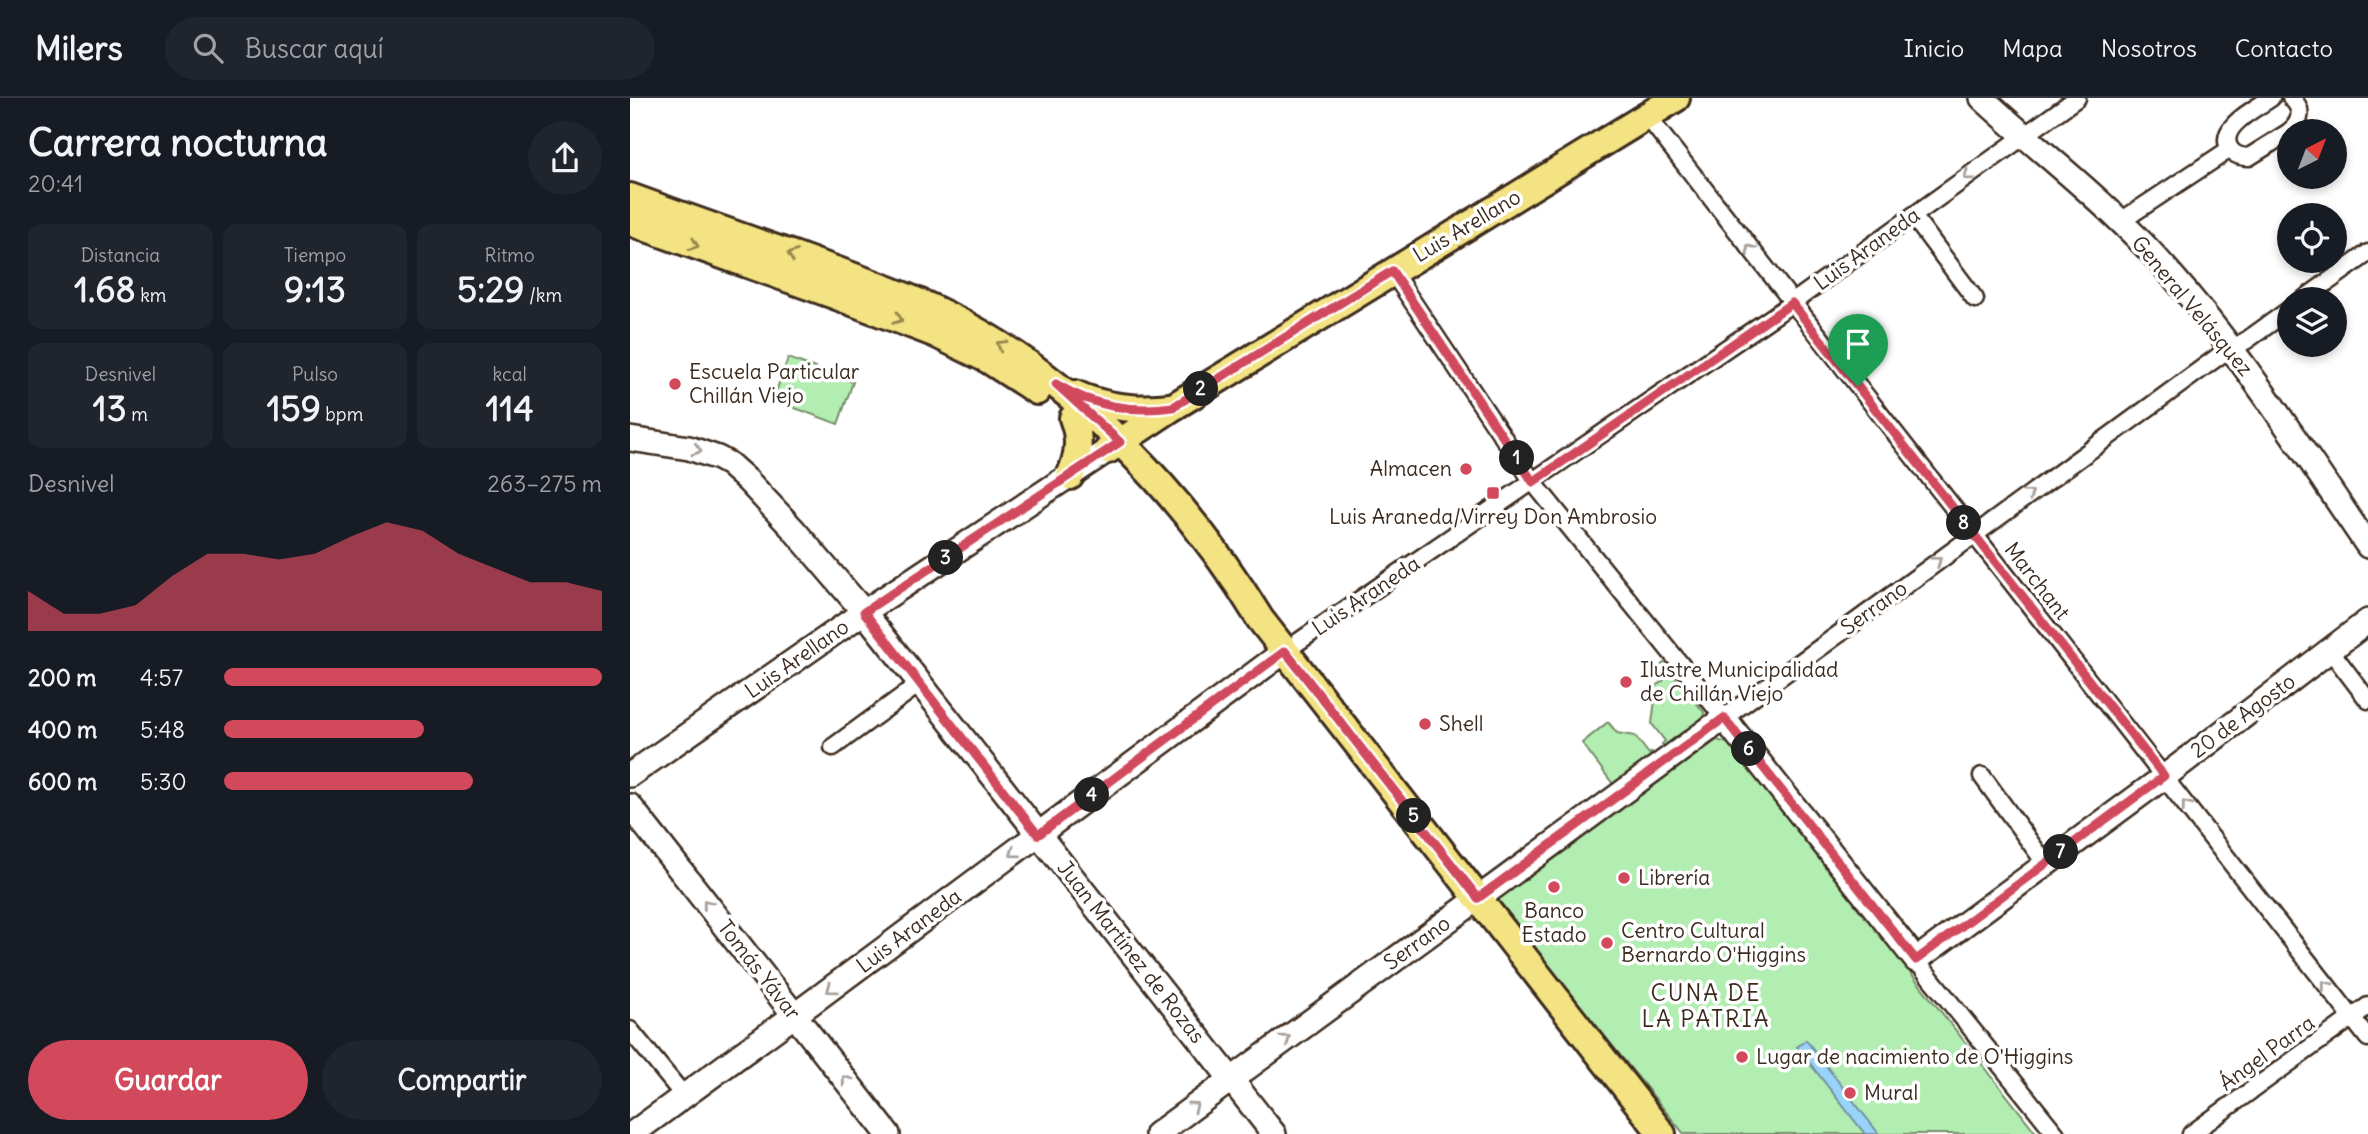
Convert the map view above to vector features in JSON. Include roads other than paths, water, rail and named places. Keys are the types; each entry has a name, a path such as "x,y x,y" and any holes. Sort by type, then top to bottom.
{"main road":[{"name":"Luis Arellano","path":"1114,446 1392,271 1676,98"},
{"path":"630,197 926,305 1005,348 1056,384 1087,399 1119,408 1173,407"},
{"path":"630,222 964,346 1006,370 1114,446"},
{"path":"1056,384 1114,446 1220,581 1260,620 1662,1134"},
{"path":"1070,476 1079,446 1073,418"}],"street":[{"name":"General Velásquez","path":"1982,98 2120,221 2171,274 2232,349 2368,546"},
{"name":"Luis Araneda","path":"632,1134 1285,651 1792,303 2077,98"},
{"path":"2271,98 2230,128 2227,137 2230,149 2239,156 2249,157 2277,139"},
{"path":"2291,98 2299,107 2299,119"},
{"name":"Marchant","path":"1647,116 2368,1038"},
{"path":"2120,221 2230,149"},
{"path":"1913,216 1975,299"},
{"path":"2321,287 2368,253"},
{"path":"1392,271 1533,482 2056,1134"},
{"name":"Serrano","path":"1157,1134 1974,535 2277,318"},
{"name":"Juan Martínez de Rozas","path":"630,439 689,447 718,457 748,481 793,529 864,612 1274,1134"},
{"name":"Luis Arellano","path":"630,775 864,612 1114,446"},
{"name":"20 de Agosto","path":"1916,960 2368,621"},
{"path":"2330,650 2368,700"},
{"path":"833,747 919,684"},
{"path":"1983,776 2046,864"},
{"name":"Tomás Yávar","path":"630,806 888,1134"},
{"name":"Ángel Parra","path":"2191,1134 2368,1006"},
{"path":"630,1030 684,1096"}],"water":[{"path":"1806,1040 1879,1134 1865,1134 1797,1047"}],"place":[{"name":"Escuela Particular Chillán Viejo","path":"675,384"},
{"name":"Almacen","path":"1466,469"},
{"name":"Luis Araneda/Virrey Don Ambrosio","path":"1493,493"},
{"name":"Ilustre Municipalidad de Chillán Viejo","path":"1626,682"},
{"name":"Shell","path":"1425,724"},
{"name":"Librería","path":"1624,878"},
{"name":"Banco Estado","path":"1554,887"},
{"name":"Centro Cultural Bernardo O'Higgins","path":"1607,943"},
{"name":"Lugar de nacimiento de O'Higgins","path":"1742,1057"},
{"name":"Mural","path":"1850,1093"}],"district":[{"name":"CUNA DE LA PATRIA","path":"1706,1006"}]}
